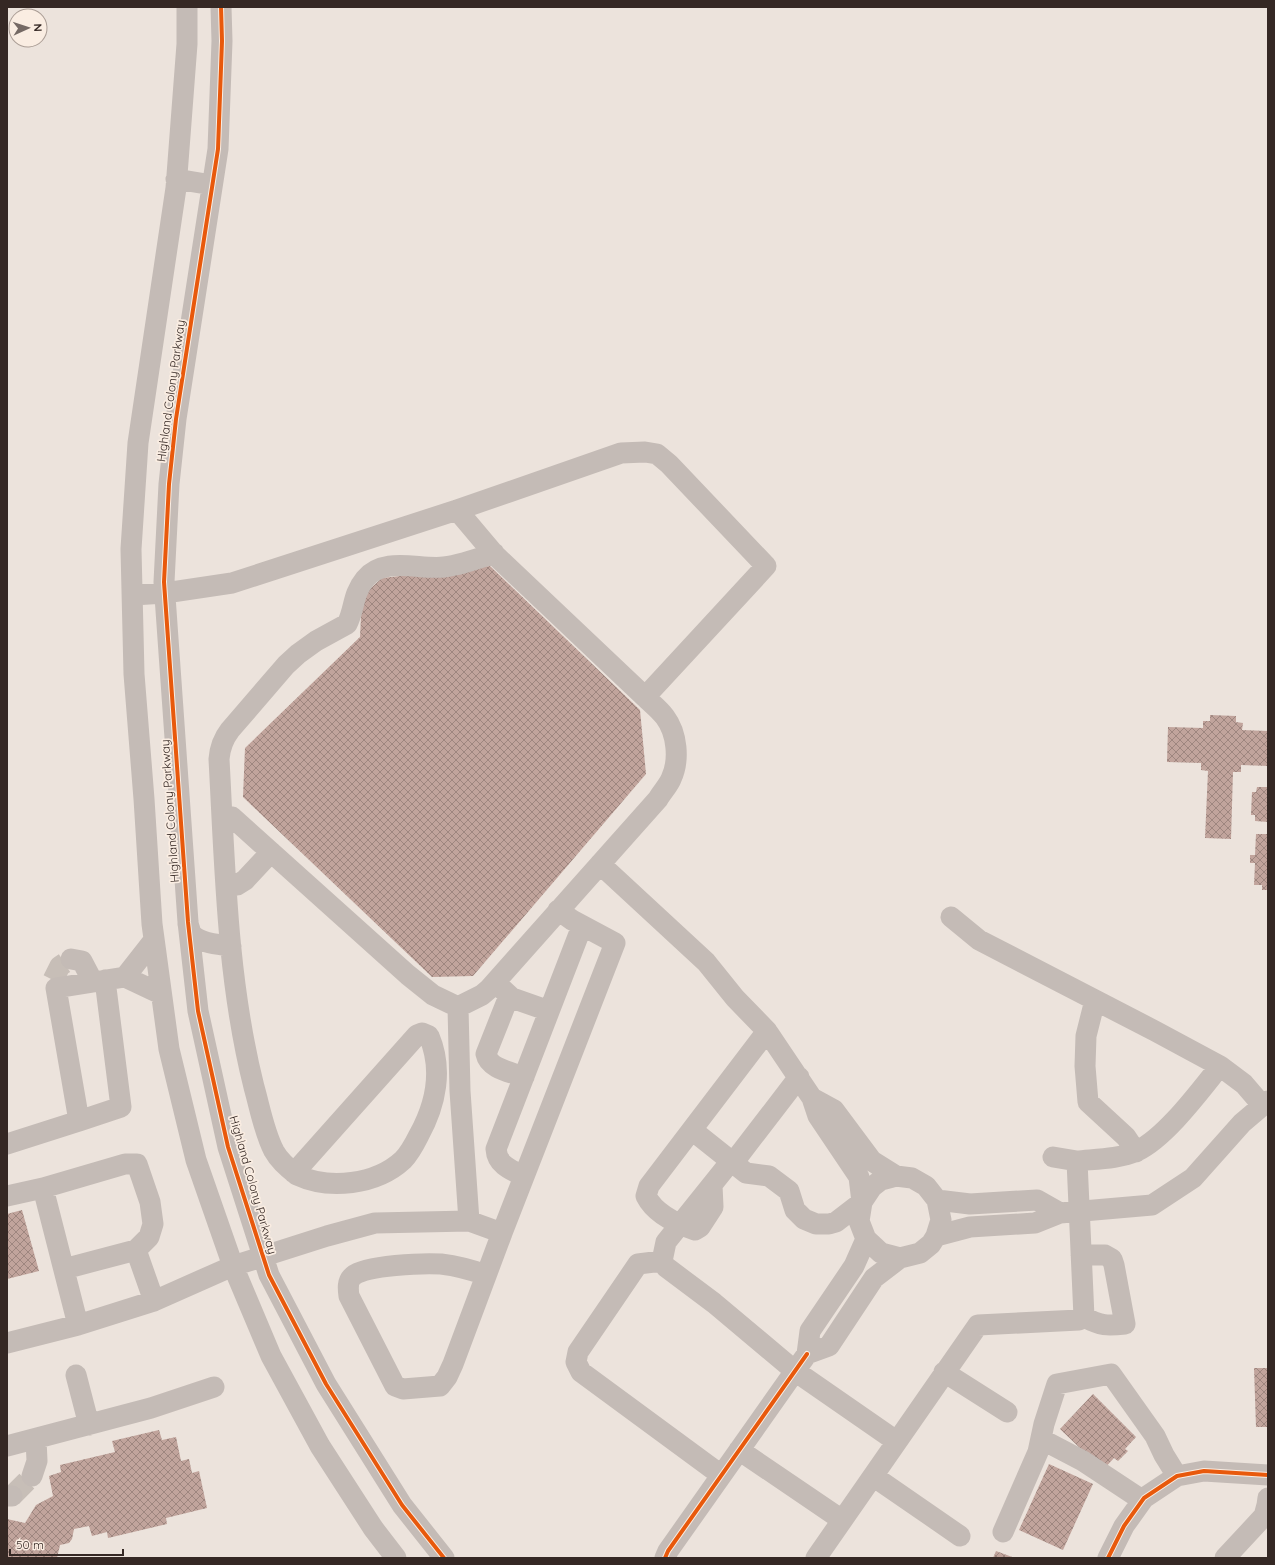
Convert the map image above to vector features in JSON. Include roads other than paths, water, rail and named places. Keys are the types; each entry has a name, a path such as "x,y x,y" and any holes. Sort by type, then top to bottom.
{"street":[{"name":"Highland Colony Parkway","path":"187,7 187,44 176,179 138,443 131,549 134,674 154,940 161,994 169,1049 196,1160 233,1266 272,1356 320,1446 373,1528 396,1558"},
{"name":"Highland Colony Parkway","path":"221,7 222,48 218,149 176,419 169,484 164,582 188,924 198,1011 227,1139 263,1257 270,1275 326,1384 402,1505 444,1558"},
{"path":"176,179 212,185"},
{"path":"132,595 165,593 232,583 457,510 621,453 645,452 657,454 669,464 766,566 645,697"},
{"path":"457,510 494,553 664,715 673,732 676,751 672,777 658,799 558,910 502,989 486,1054 487,1060 494,1066 524,1077"},
{"path":"294,1173 417,1035 422,1033 429,1036 436,1056 436,1088 433,1104 427,1120 403,1159 382,1173 361,1180 344,1183 317,1182 305,1179 294,1173 274,1152 268,1136 248,1061 239,1010 231,946 226,887 219,752 224,738 286,665 316,641 347,624 357,593 366,578 372,572 388,567 442,567 472,561 494,553"},
{"path":"222,816 232,817 408,975 433,995 458,1007"},
{"path":"226,887 238,885 245,880 271,852"},
{"path":"600,864 706,962 736,998 767,1031 812,1098 818,1116 859,1176 862,1202 859,1221 866,1239 881,1253 900,1258"},
{"path":"486,1275 458,1267 441,1264 424,1264 390,1266 366,1270 352,1276 349,1282 349,1296 395,1386 403,1389 440,1386 453,1364 524,1176 615,943 582,926 558,910"},
{"path":"936,1236 970,1227 1035,1223 1069,1212 1152,1205 1193,1178 1242,1123 1265,1103 1244,1084 1220,1066 979,940 951,917"},
{"path":"188,924 191,934 201,940 212,944 231,946"},
{"path":"524,1176 503,1165 496,1154 496,1149 582,926"},
{"path":"108,980 154,940"},
{"path":"7,1144 122,1107 108,980 82,961 71,959"},
{"path":"79,1121 54,984 108,980 161,994"},
{"path":"458,1007 482,995 502,989"},
{"path":"502,989 518,1001 549,1011"},
{"path":"1096,1000 1086,1036 1085,1066 1088,1102 1126,1137 1136,1152"},
{"path":"458,1007 460,1091 469,1221"},
{"path":"767,1031 649,1186 646,1196 651,1206 680,1225 696,1230 713,1207 712,1185 736,1166 798,1077"},
{"path":"1053,1157 1077,1161 1114,1157 1136,1152 1154,1141 1187,1107 1220,1066"},
{"path":"812,1098 834,1110 872,1161 896,1176"},
{"path":"692,1130 782,1204 794,1210 804,1219 816,1224 829,1224 836,1222 862,1202 872,1187 882,1180 896,1176 912,1178 926,1186 937,1200 941,1220 936,1236 931,1244 920,1253 900,1258 874,1278 829,1346 806,1354"},
{"path":"1077,1161 1069,1212 1081,1255 1084,1317"},
{"path":"7,1196 44,1188 125,1164 137,1164 150,1202 154,1224 149,1237 136,1250 64,1269"},
{"path":"44,1188 78,1325"},
{"path":"937,1200 970,1204 1037,1200 1069,1212"},
{"path":"7,1343 78,1325 154,1301 233,1266 327,1236 375,1223 469,1221 502,1234"},
{"path":"680,1225 666,1242 662,1261 666,1267 714,1303 795,1371 896,1441"},
{"path":"671,1556 721,1475 806,1354 810,1331 854,1266 866,1239"},
{"path":"136,1250 154,1301"},
{"path":"1081,1255 1105,1255 1112,1258 1126,1324 1106,1326 1096,1324 1084,1317"},
{"path":"662,1261 638,1264 578,1352 576,1362 580,1372 721,1475"},
{"path":"816,1558 978,1325 1079,1320 1084,1317"},
{"path":"944,1372 1007,1412"},
{"path":"1003,1532 1038,1452 1044,1424 1057,1384 1111,1374 1155,1436 1164,1455 1177,1476"},
{"path":"76,1375 90,1425"},
{"path":"7,1446 150,1408 214,1387"},
{"path":"32,1476 37,1461 36,1439"},
{"path":"1041,1439 1083,1461 1142,1500"},
{"path":"739,1450 842,1520"},
{"path":"1108,1558 1124,1526 1142,1500 1177,1476 1204,1471 1268,1475"},
{"path":"873,1476 960,1536"},
{"path":"1226,1558 1264,1516 1268,1498"}],"tunnel":[{"path":"53,980 60,966 71,959"},
{"path":"12,1496 32,1476"}]}
